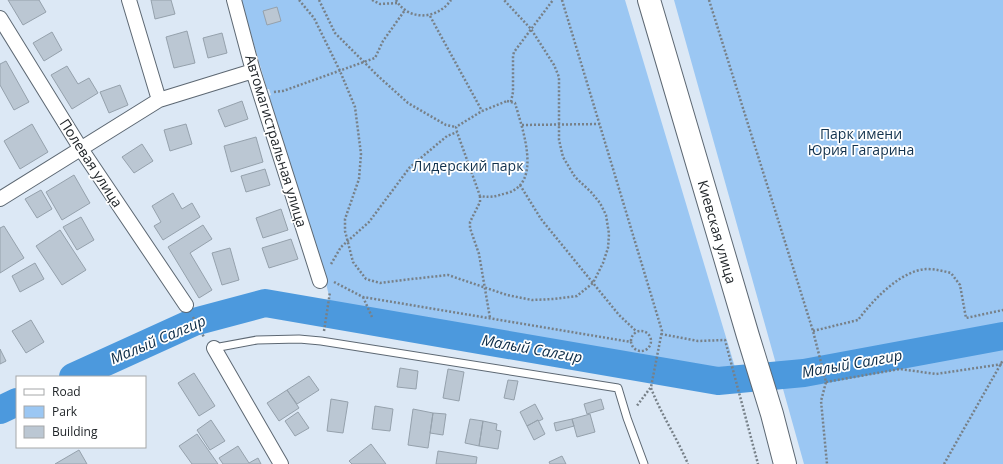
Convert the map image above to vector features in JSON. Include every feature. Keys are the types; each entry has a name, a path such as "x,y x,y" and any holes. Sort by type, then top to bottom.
{"main road":[{"name":"Киевская улица","path":"649,0 772,414 780,455"}],"street":[{"path":"129,0 159,100"},
{"name":"Автомагистральная улица","path":"234,0 253,71 325,281"},
{"name":"Полевая улица","path":"0,18 81,149 188,309"},
{"path":"0,199 159,100 253,71"},
{"path":"214,348 281,464"}],"lane":[{"path":"214,348 257,340 299,339 618,388 644,464"}],"path":[{"path":"299,0 314,18 340,71 355,107 362,154 359,179 345,219 345,231 352,262 366,279 380,283 448,276 507,295 532,300 577,296 593,283 603,263 608,248 609,234 606,215 591,192 575,177 563,157 558,140 559,77 554,65 531,29 504,0"},
{"path":"319,0 335,33 408,103 446,126 456,127 482,111 507,101 515,103 528,151 528,165 524,180 515,191 491,198 480,196"},
{"path":"372,0 380,4 397,2 405,10 417,15 430,16 447,6 451,0"},
{"path":"511,102 513,92 514,52 553,0"},
{"path":"562,0 662,331 651,387 627,418"},
{"path":"709,0 820,356 826,382 821,401 828,464"},
{"path":"260,92 284,91 375,58 383,41 405,10"},
{"path":"430,16 482,111"},
{"path":"522,125 600,124"},
{"path":"456,127 480,196 480,202 470,222 470,228 479,254 490,318"},
{"path":"457,132 447,136 410,167 369,222 341,247 325,281 363,297 631,342"},
{"path":"520,185 541,219 619,315 636,331"},
{"path":"813,331 858,320 886,289 905,275 925,269 951,273 960,285 966,318 1003,310"},
{"path":"363,297 372,317"},
{"path":"324,331 329,305"},
{"path":"188,309 204,338"},
{"path":"644,330 651,335 652,343 648,349 641,351 634,349 631,342 632,336 636,331 644,330"},
{"path":"661,334 698,340 725,340 758,464"},
{"path":"652,343 659,345"},
{"path":"944,464 1002,365 1003,360"},
{"path":"826,382 900,369 936,374 1002,365"},
{"path":"651,387 655,398 682,448 688,464"}],"green space":[{"name":"Лидерский парк","path":"241,0 625,0 737,374 720,379 392,321 361,314 331,312 332,308 321,263 318,261 269,96 271,95 269,89 267,89"},
{"name":"Парк имени Юрия Гагарина","path":"674,0 1003,0 1003,464 804,464"}],"building":[{"path":"8,0 39,0 46,12 23,25"},
{"path":"151,0 171,0 175,14 155,19"},
{"path":"277,7 281,21 267,25 263,11"},
{"path":"187,31 195,63 174,68 166,37"},
{"path":"52,32 62,50 44,61 33,43"},
{"path":"222,33 227,53 208,58 203,38"},
{"path":"6,61 29,102 14,110 0,85 0,64"},
{"path":"67,66 78,84 89,78 98,93 72,109 51,75"},
{"path":"120,85 128,105 109,113 100,92"},
{"path":"242,101 248,119 225,127 218,110"},
{"path":"32,124 48,152 20,169 4,141"},
{"path":"186,124 192,144 170,151 164,130"},
{"path":"256,137 263,162 231,172 224,146"},
{"path":"142,144 153,161 134,173 122,157"},
{"path":"265,169 270,185 246,192 241,176"},
{"path":"74,175 90,203 62,220 46,192"},
{"path":"41,190 52,209 37,218 25,199"},
{"path":"173,193 182,209 192,203 200,217 163,240 154,226 161,222 152,206"},
{"path":"281,209 288,230 263,238 256,218"},
{"path":"81,217 94,240 77,250 63,227"},
{"path":"203,225 212,239 190,253 212,290 199,298 168,247"},
{"path":"4,226 24,258 0,273 0,228"},
{"path":"60,230 86,270 62,285 36,246"},
{"path":"291,239 298,259 269,268 262,248"},
{"path":"230,248 239,280 222,285 212,253"},
{"path":"35,263 44,279 20,292 12,276"},
{"path":"31,320 44,342 26,353 12,331"},
{"path":"0,349 6,361 0,364"},
{"path":"400,368 418,371 416,389 397,387"},
{"path":"448,369 464,372 459,401 443,398"},
{"path":"194,373 215,406 199,416 178,383"},
{"path":"309,376 319,390 297,404 287,390"},
{"path":"508,380 518,381 514,400 504,398"},
{"path":"287,390 299,408 279,421 267,403"},
{"path":"331,399 348,402 343,433 327,431"},
{"path":"601,399 604,409 587,414 584,404"},
{"path":"535,404 543,419 527,426 520,412"},
{"path":"375,406 393,409 390,431 372,429"},
{"path":"413,409 433,413 428,448 408,445"},
{"path":"298,412 309,428 295,436 285,421"},
{"path":"433,413 446,414 443,435 430,433"},
{"path":"590,414 595,432 577,437 572,419"},
{"path":"470,419 483,421 479,446 465,443"},
{"path":"572,419 574,426 556,431 554,423"},
{"path":"211,420 225,441 210,450 197,430"},
{"path":"538,420 545,434 534,440 527,426"},
{"path":"483,421 497,424 496,430 501,431 498,449 479,446"},
{"path":"197,434 218,464 192,464 179,446"},
{"path":"371,444 386,464 352,464 349,461"},
{"path":"238,446 249,463 258,458 261,464 223,464 219,458"},
{"path":"79,450 87,464 55,464"},
{"path":"438,451 477,457 476,464 436,464"},
{"path":"562,456 566,464 550,464 549,462"}],"waterway":[{"name":"Малый Салгир","path":"75,376 194,322 265,303 718,381 804,373 1003,336"},
{"name":"Малый Салгир","path":"0,410 16,402"}]}
